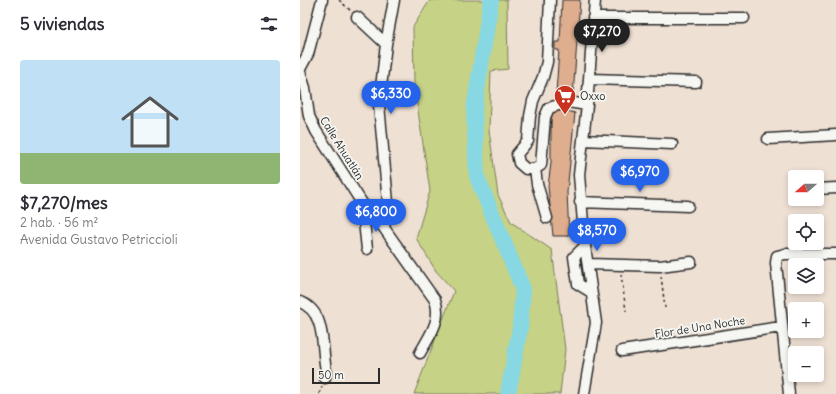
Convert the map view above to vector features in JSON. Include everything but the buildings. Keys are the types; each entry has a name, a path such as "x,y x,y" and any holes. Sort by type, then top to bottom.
{"street":[{"path":"300,69 308,54 322,0"},
{"path":"384,228 388,202 379,105 386,44 394,0"},
{"path":"550,0 545,69 530,116 528,141 517,154 519,163 526,169 535,169 541,165 545,117 549,108 568,102 587,105"},
{"path":"584,394 596,323 585,246 580,202 579,175 587,105 595,0"},
{"path":"357,17 386,44"},
{"path":"593,18 744,18"},
{"name":"Calle Ahuatlán","path":"300,72 305,88 304,115 316,131 362,203 384,228 435,300 438,308 438,317 420,353"},
{"path":"589,79 696,82"},
{"path":"768,139 836,135"},
{"path":"583,140 672,144"},
{"path":"535,169 537,184 547,218"},
{"path":"824,189 836,188"},
{"path":"580,202 688,206"},
{"path":"362,203 367,249"},
{"path":"585,246 574,257 578,284 591,292"},
{"path":"789,394 781,327 776,263 777,256 785,254 836,254"},
{"path":"588,264 660,266 691,262"},
{"path":"300,302 305,304 319,318 326,370 325,378"},
{"name":"Flor de Una Noche","path":"622,351 781,327"}],"path":[{"path":"339,0 357,17"},
{"path":"620,265 626,311"},
{"path":"660,266 665,308"}],"green space":[{"path":"430,0 507,0 508,69 491,71 489,130 498,195 511,222 552,250 565,349 560,394 414,394 454,291 436,271 416,238 430,191 414,84 413,27"}],"waterway":[{"path":"491,0 474,110 477,177 523,289 520,328 508,394"}],"place":[{"name":"Oxxo","path":"565,116"}]}
